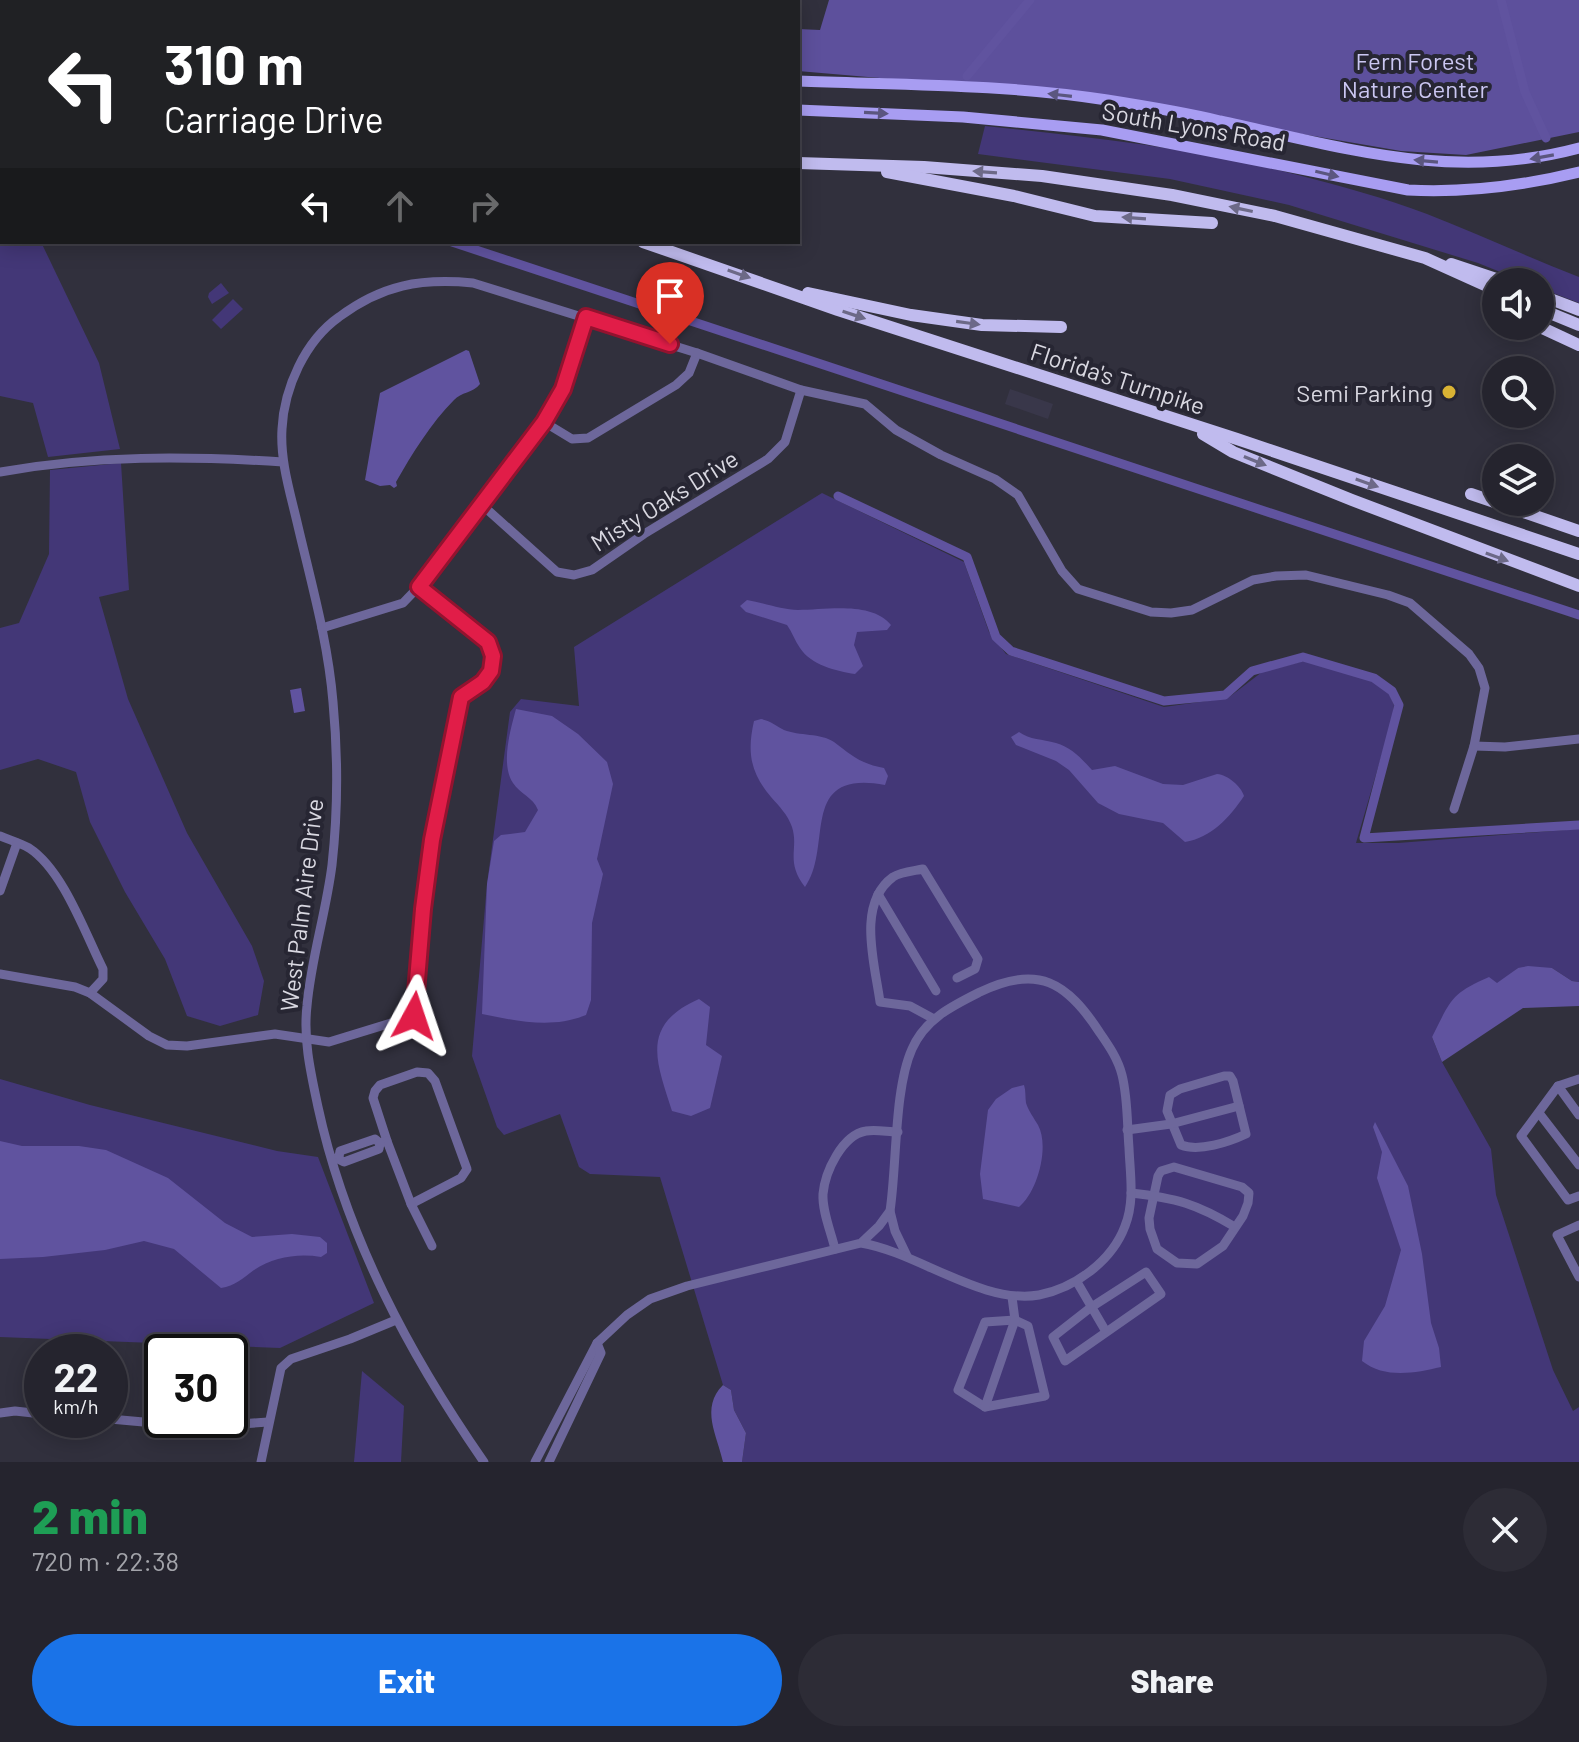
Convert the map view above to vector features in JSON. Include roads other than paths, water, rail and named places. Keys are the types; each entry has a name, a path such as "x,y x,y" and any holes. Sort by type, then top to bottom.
{"highway":[{"path":"800,163 1042,176 1172,195 1275,216 1482,274"},
{"path":"869,165 888,172 988,190 1095,216 1212,223"},
{"name":"Florida's Turnpike","path":"649,244 838,310 1579,554"},
{"path":"1425,258 1482,284"},
{"path":"781,289 838,297 911,315 982,325 1061,327"},
{"path":"1554,300 1579,310"},
{"path":"1554,315 1579,325"},
{"path":"1554,333 1579,345"},
{"path":"1187,424 1233,452 1486,553 1579,586"},
{"path":"1471,494 1579,531"}],"main road":[{"name":"South Lyons Road","path":"800,81 1008,89 1104,100 1425,162 1511,161 1545,157 1579,148"},
{"name":"South Lyons Road","path":"800,110 963,117 1102,130 1408,190 1454,192 1506,187 1579,172"}],"street":[{"name":"West Palm Aire Drive","path":"484,1462 432,1385 396,1320 355,1228 336,1158 321,1120 306,1040 307,1006 332,866 337,776 333,700 322,628 283,462 282,430 295,373 308,351 330,323 382,290 442,280 473,283 586,317"},
{"path":"322,628 403,603 419,587 544,422 563,389 586,317 801,390 865,404 896,430 1018,495 1062,571 1078,589 1151,612 1171,613 1192,610 1253,580 1306,575 1410,603 1469,654 1479,668 1485,688 1474,746 1454,809"},
{"path":"544,422 572,439 588,438 676,385 689,373 697,353"},
{"name":"Misty Oaks Drive","path":"481,504 557,572 574,575 592,570 644,534 768,459 785,442 801,390"},
{"path":"0,472 86,459 198,457 283,462"},
{"path":"0,974 75,987 90,993 149,1036 167,1045 187,1046 275,1034 329,1042 414,1016 432,840 461,697 483,682 491,671 493,656 488,642 419,587"},
{"path":"1474,746 1505,747 1579,739"},
{"path":"0,836 41,858 61,884 103,969 103,979 90,993"},
{"path":"0,891 17,843"},
{"path":"934,1019 910,1006 880,1002 870,920 878,894 895,876 923,869 978,959 975,969 957,978"},
{"path":"878,894 936,991"},
{"path":"535,1462 597,1343 650,1299 687,1286 861,1243 882,1246 920,1264 1012,1297 1037,1295 1077,1282 1098,1264 1124,1228 1131,1193 1122,1076 1115,1056 1081,1004 1051,983 1018,978 1000,983 942,1012 920,1035 911,1050 904,1078 890,1211 907,1257"},
{"path":"411,1204 466,1175 467,1169 435,1081 428,1073 417,1072 380,1085 373,1098 384,1142 411,1204 432,1246"},
{"path":"1230,1076 1246,1134 1204,1147 1188,1148 1181,1145 1171,1124 1166,1105 1170,1095 1180,1089 1230,1076"},
{"path":"1579,1079 1558,1086 1521,1136 1568,1200 1579,1196"},
{"path":"1558,1086 1579,1115"},
{"path":"1127,1130 1171,1124 1239,1106"},
{"path":"1539,1113 1579,1165"},
{"path":"835,1249 823,1196 827,1175 843,1145 866,1131 898,1132"},
{"path":"336,1158 344,1162 379,1149 384,1142"},
{"path":"1174,1167 1247,1190 1249,1198 1243,1216 1235,1227 1223,1246 1197,1264 1177,1263 1157,1249 1150,1229 1155,1181 1161,1171 1174,1167"},
{"path":"1131,1193 1180,1200 1203,1208 1235,1227"},
{"path":"861,1243 890,1211"},
{"path":"1579,1225 1557,1235 1579,1277"},
{"path":"1146,1272 1161,1294 1105,1330 1065,1361 1053,1337 1090,1308 1146,1272"},
{"path":"1077,1282 1105,1330"},
{"path":"985,1407 1015,1320 1012,1297"},
{"path":"261,1462 281,1368 291,1359 396,1320"},
{"path":"1015,1320 1028,1326 1045,1396 985,1407 958,1390 985,1322 1015,1320"},
{"path":"549,1462 601,1353 597,1343"},
{"path":"0,1413 24,1412"},
{"path":"128,1421 199,1427 268,1422"}],"waterway":[{"path":"967,76 1030,0"},
{"path":"1501,0 1525,92 1546,138"},
{"path":"458,244 1579,615"},
{"path":"838,496 967,557 996,637 1011,651 1164,701 1225,695 1252,671 1303,657 1374,678 1392,691 1399,705 1364,838 1579,825"}],"place":[{"name":"Semi Parking","path":"1449,392"}],"park label":[{"name":"Fern Forest Nature Center","path":"1415,74"}]}
